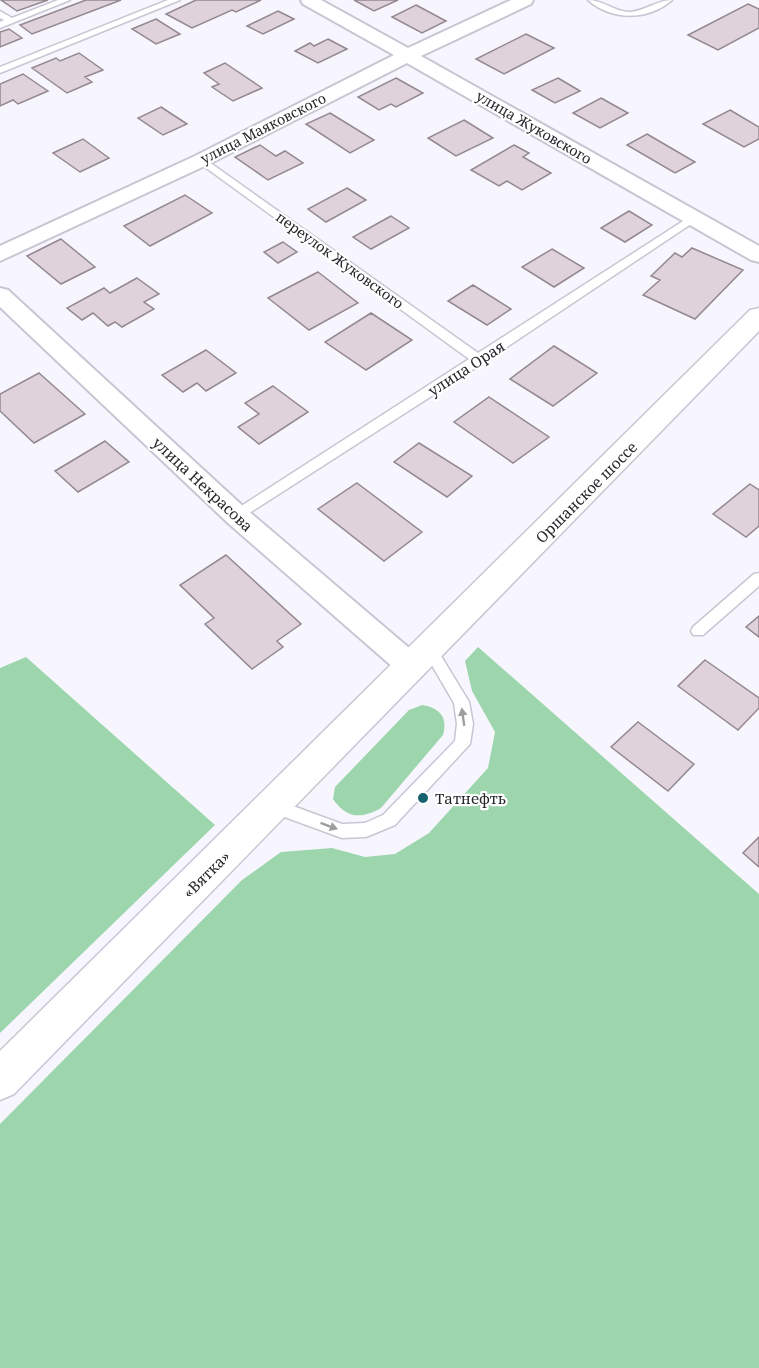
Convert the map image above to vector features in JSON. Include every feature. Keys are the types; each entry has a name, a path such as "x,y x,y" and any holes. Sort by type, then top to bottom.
{"main road":[{"name":"Оршанское шоссе","path":"421,659 759,316"},
{"name":"«Вятка»","path":"0,1080 421,659"}],"street":[{"name":"улица Жуковского","path":"309,0 759,255"},
{"name":"улица Маяковского","path":"0,254 202,160 408,55 525,0"},
{"name":"улица Некрасова","path":"0,295 237,516 421,659"}],"lane":[{"path":"0,25 66,0"},
{"path":"0,70 176,0"},
{"path":"592,0 615,12 634,16 668,0"},
{"path":"0,14 11,21"},
{"name":"переулок Жуковского","path":"202,160 479,360"},
{"name":"улица Орая","path":"237,516 695,218"},
{"path":"698,631 759,578"},
{"path":"274,806 342,831 366,830 389,820 462,744 465,724 461,702 421,659"}],"green space":[{"path":"478,647 759,894 759,1368 0,1368 0,1124 242,880 281,852 332,848 365,857 395,854 429,833 488,768 495,732 472,691 465,661"},
{"path":"26,657 215,825 0,1033 0,668"},
{"path":"422,705 434,708 441,714 444,723 443,735 381,808 367,814 355,815 349,814 338,806 333,799 335,787 409,710"}],"building":[{"path":"1,0 48,0 17,11"},
{"path":"86,0 121,0 32,34 20,25"},
{"path":"196,0 261,0 192,28 166,14"},
{"path":"354,0 398,0 374,11"},
{"path":"748,4 759,9 759,28 718,50 688,35"},
{"path":"416,5 446,21 422,33 392,17"},
{"path":"278,11 294,19 263,34 247,26"},
{"path":"156,19 180,34 156,44 132,29"},
{"path":"9,29 22,38 0,47 0,32"},
{"path":"526,34 554,48 504,74 476,59"},
{"path":"328,39 347,49 318,63 295,51 310,43 314,46"},
{"path":"79,53 103,70 85,77 92,82 67,93 32,68 56,58 60,61"},
{"path":"225,63 262,88 233,101 212,87 219,84 204,73"},
{"path":"23,74 48,91 18,104 13,100 0,106 0,84"},
{"path":"396,78 423,93 396,107 391,104 379,110 358,97"},
{"path":"558,78 580,91 555,103 532,90"},
{"path":"601,98 628,113 600,128 573,113"},
{"path":"161,107 187,124 163,135 138,118"},
{"path":"730,110 759,127 759,139 744,147 703,124"},
{"path":"330,113 374,140 350,153 306,124"},
{"path":"464,120 493,138 456,156 428,138"},
{"path":"647,134 695,162 675,173 627,145"},
{"path":"83,139 109,158 80,172 53,153"},
{"path":"260,145 276,156 285,151 303,163 268,180 235,157"},
{"path":"514,145 529,153 523,157 551,173 522,190 507,181 499,186 471,170"},
{"path":"347,188 366,200 326,222 308,209"},
{"path":"185,195 212,213 150,246 124,226"},
{"path":"629,211 652,225 625,242 601,228"},
{"path":"391,216 409,228 371,249 353,237"},
{"path":"61,239 95,267 61,284 27,256"},
{"path":"283,242 297,252 278,263 264,252"},
{"path":"692,248 743,270 695,319 643,295 660,280 651,276 675,253 682,257"},
{"path":"552,249 584,268 554,287 522,267"},
{"path":"318,272 358,303 309,330 268,298"},
{"path":"137,278 159,294 144,302 154,309 122,327 115,322 108,326 93,313 82,320 67,308 104,288 110,293"},
{"path":"473,285 511,309 487,325 448,301"},
{"path":"371,313 412,340 366,370 325,342"},
{"path":"554,346 597,373 553,406 510,379"},
{"path":"206,350 236,373 206,391 197,383 183,392 162,375"},
{"path":"39,373 85,414 34,443 0,411 0,394"},
{"path":"273,386 308,412 259,444 238,427 259,414 245,403"},
{"path":"489,397 549,437 513,463 454,422"},
{"path":"105,441 129,462 78,492 55,471"},
{"path":"419,443 472,476 447,497 394,462"},
{"path":"357,483 422,532 384,561 318,509"},
{"path":"750,484 759,490 759,526 746,537 713,514"},
{"path":"226,555 301,624 277,641 283,647 252,669 205,624 214,618 180,585"},
{"path":"759,616 759,637 746,627"},
{"path":"705,660 759,698 759,708 738,730 678,686"},
{"path":"638,722 694,764 668,791 611,747"},
{"path":"759,837 759,867 743,853"}],"place":[{"name":"Татнефть","path":"423,798"}]}
